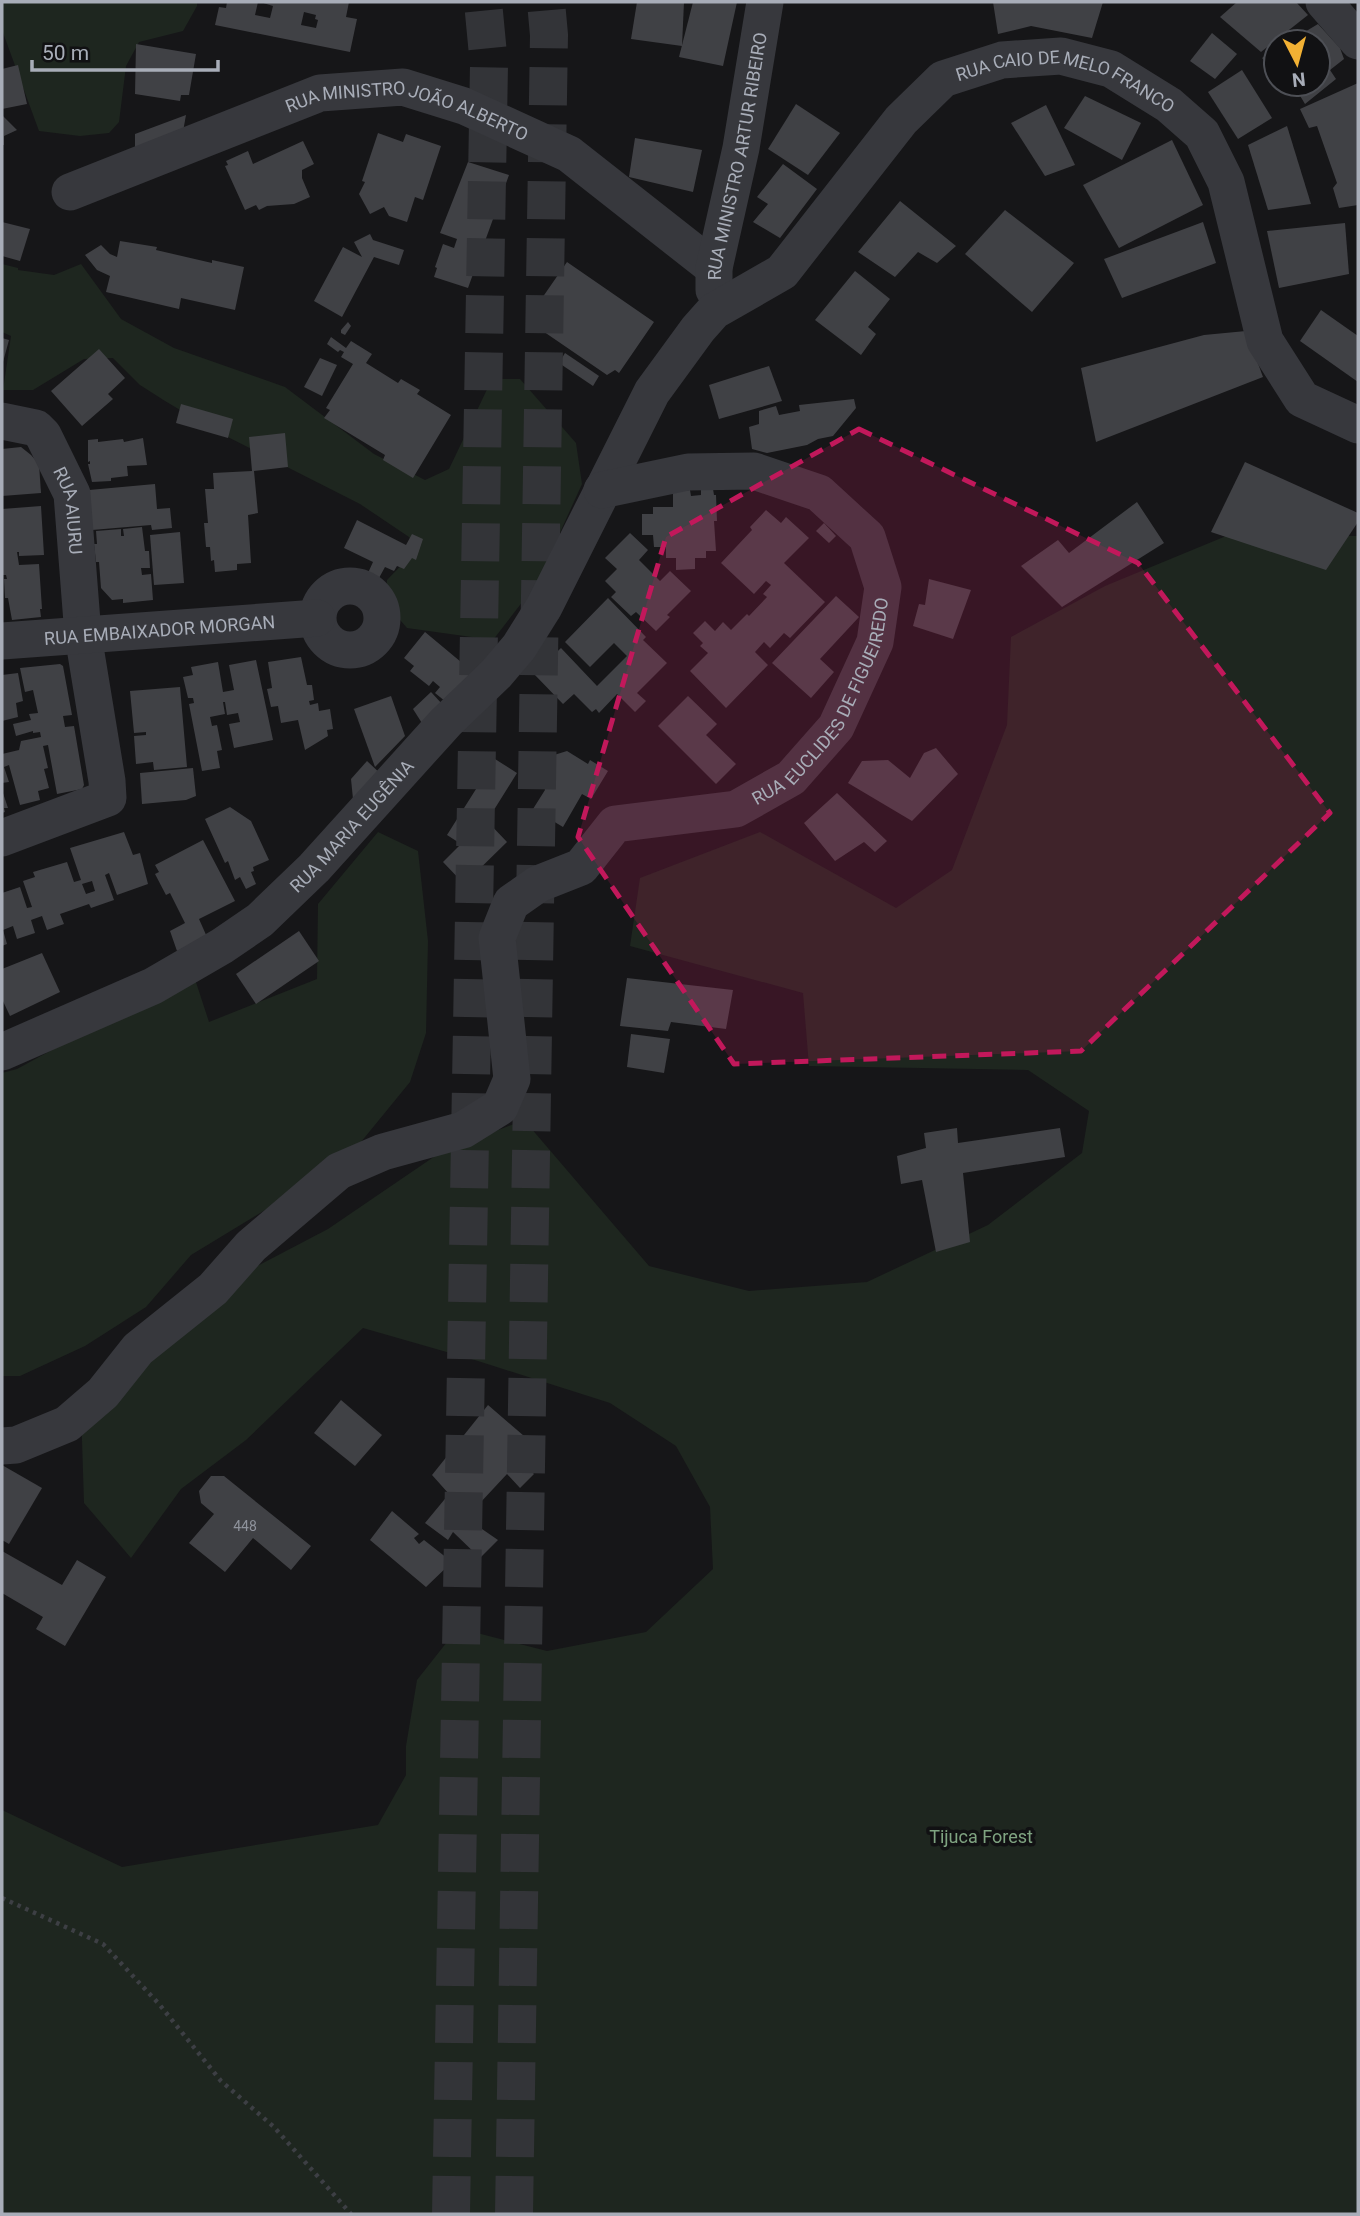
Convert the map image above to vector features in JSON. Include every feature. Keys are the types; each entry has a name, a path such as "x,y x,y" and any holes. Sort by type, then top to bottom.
{"street":[{"name":"RUA MINISTRO ARTUR RIBEIRO","path":"714,311 714,268 741,148 765,2"},
{"path":"1324,2 1358,41"},
{"name":"RUA CAIO DE MELO FRANCO","path":"602,490 652,392 714,311 782,272 901,120 943,79 1002,60 1061,56 1111,69 1169,105 1202,134 1226,183 1265,341 1302,399 1358,425"},
{"name":"RUA MINISTRO JOÃO ALBERTO","path":"70,191 320,93 403,87 464,106 569,154 714,268"},
{"name":"RUA AIURU","path":"2,421 36,428 43,435 72,494 83,635 108,798 2,838"},
{"name":"RUA EUCLIDES DE FIGUEIREDO","path":"2,1446 16,1446 67,1424 103,1394 138,1349 213,1289 251,1246 340,1171 383,1152 463,1130 500,1107 512,1079 497,938 511,902 538,884 581,867 615,824 736,809 791,778 836,727 875,642 883,587 867,537 819,493 754,471 688,472 602,490"},
{"name":"RUA MARIA EUGÊNIA","path":"2,1052 153,986 222,946 260,920 314,868 446,722 496,674 519,647 544,607 602,490"},
{"name":"RUA EMBAIXADOR MORGAN","path":"2,641 317,618"}],"path":[{"path":"2,1898 103,1944 159,2004 221,2081 274,2127 351,2214"}],"highlighted area":[{"path":"859,429 1138,563 1330,813 1081,1051 734,1064 578,837 666,537"}],"green space":[{"path":"2,2 197,2 197,6 183,31 139,42 126,66 119,122 109,133 80,136 39,131 2,30"},
{"path":"2,264 18,270 54,275 81,264 121,319 174,348 285,387 374,454 425,480 449,469 492,379 520,379 576,443 582,484 537,583 493,640 407,628 386,600 387,580 416,550 409,537 360,504 214,430 165,401 140,385 113,358 84,359 33,390 3,390 11,336 2,332"},
{"name":"Tijuca Forest","path":"1231,534 1358,536 1358,2214 2,2214 2,1810 122,1867 378,1825 406,1775 406,1746 417,1680 458,1628 547,1651 646,1632 713,1569 710,1507 676,1446 610,1403 363,1328 246,1440 181,1489 131,1558 84,1503 81,1409 229,1281 328,1229 441,1152 524,1120 649,1266 749,1291 867,1282 988,1225 1082,1153 1089,1111 1028,1070 809,1066 803,993 630,946 640,878 760,832 896,908 952,870 1007,725 1011,637 1105,586"},
{"path":"378,832 418,851 428,941 426,1033 410,1082 352,1153 308,1184 191,1255 146,1307 85,1346 20,1376 2,1376 2,1073 17,1069 193,973 209,1022 317,979 318,904"}],"building":[{"path":"227,2 258,2 255,15 270,18 273,6 260,2 349,2 346,17 357,19 350,52 215,25 219,7 226,8","holes":["304,12 316,15 316,28 301,25"]},
{"path":"637,2 684,2 682,46 631,39"},
{"path":"693,2 737,2 723,66 679,57"},
{"path":"993,2 1103,2 1092,38 1031,26 998,34"},
{"path":"1237,2 1296,2 1308,15 1291,28 1262,28 1261,52 1220,17"},
{"path":"1212,33 1237,54 1215,79 1190,61"},
{"path":"1332,39 1340,48 1344,59 1332,68"},
{"path":"136,44 196,54 189,95 181,95 180,101 135,94"},
{"path":"18,65 27,104 2,109 2,69"},
{"path":"1242,70 1272,118 1238,139 1208,92"},
{"path":"1358,83 1358,205 1339,208 1333,188 1337,183 1317,126 1309,128 1300,109 1325,98 1332,98 1332,95"},
{"path":"1085,96 1141,123 1122,160 1064,128"},
{"path":"1301,98 1312,98 1305,104"},
{"path":"796,104 840,133 808,175 768,149"},
{"path":"1046,105 1075,165 1045,176 1011,123"},
{"path":"2,115 17,130 4,136 4,145 2,145"},
{"path":"186,115 182,137 135,155 135,134"},
{"path":"1287,126 1311,204 1268,210 1248,145"},
{"path":"378,133 403,142 406,134 441,146 423,200 415,197 407,222 389,216 384,207 370,214 359,194 365,182 362,181"},
{"path":"635,138 702,150 693,192 629,177"},
{"path":"1172,140 1203,205 1119,248 1083,185"},
{"path":"303,141 314,164 302,170 302,178 310,197 294,204 267,206 259,210 256,205 245,210 225,166 228,165 226,161 248,151 253,164"},
{"path":"468,162 509,175 468,288 434,277 443,244 454,248 457,239 440,233"},
{"path":"783,164 817,189 780,238 753,222 768,204 757,197"},
{"path":"900,201 956,246 937,263 918,252 895,277 858,252"},
{"path":"1005,210 1074,263 1032,312 965,254"},
{"path":"2,222 30,229 20,261 2,256"},
{"path":"1203,222 1216,263 1122,298 1104,259"},
{"path":"1345,223 1349,274 1279,288 1267,231"},
{"path":"370,234 373,240 404,250 399,265 374,257 342,317 314,301 343,247 362,257 354,242"},
{"path":"120,241 157,247 156,250 212,263 212,260 244,267 235,310 181,298 179,309 106,292 110,276 97,270 85,255 101,245 117,257"},
{"path":"567,262 654,322 619,373 615,370 607,375 534,325 547,305 540,301"},
{"path":"855,271 890,299 868,327 876,334 861,355 815,320"},
{"path":"1321,310 1358,336 1358,382 1300,341"},
{"path":"348,322 351,326 345,335 341,330"},
{"path":"1246,331 1263,377 1096,442 1081,368 1204,335"},
{"path":"331,337 346,348 351,341 372,354 366,363 398,383 401,379 420,390 417,394 451,415 413,478 383,460 385,455 324,418 330,410 326,408 353,364 341,357 344,352 338,352 327,344"},
{"path":"2,338 9,340 3,362 2,362"},
{"path":"99,349 125,378 108,394 113,399 82,426 51,391"},
{"path":"565,353 599,376 593,386 559,363"},
{"path":"320,358 337,365 322,396 304,387"},
{"path":"769,366 782,401 719,419 709,385"},
{"path":"854,399 856,408 833,436 807,445 767,453 752,449 749,427 759,424 759,411 776,406 779,415 800,411 799,405"},
{"path":"181,404 233,419 228,438 176,423"},
{"path":"285,433 288,467 254,471 258,513 248,515 251,563 237,564 237,570 215,572 210,547 206,547 204,523 208,523 205,489 214,489 213,473 252,471 249,437"},
{"path":"143,438 147,465 127,466 128,476 111,478 111,481 92,482 88,464 88,440 98,439 98,442 123,439 124,442"},
{"path":"21,447 39,464 41,493 2,496 2,449"},
{"path":"1245,462 1358,513 1358,522 1326,570 1211,532"},
{"path":"155,484 157,509 170,508 172,528 152,530 151,525 92,530 89,490"},
{"path":"701,489 713,489 716,495 716,551 706,551 706,558 695,558 695,569 676,570 676,558 666,558 666,547 654,547 653,535 642,535 642,514 653,514 653,507 673,507 673,492 690,490 691,496 701,495"},
{"path":"1137,502 1164,543 1062,607 1021,566 1058,540 1069,553"},
{"path":"41,506 44,555 19,556 17,552 19,565 39,564 41,617 12,620 8,598 5,598 4,579 7,579 6,575 2,575 2,509"},
{"path":"766,510 781,523 786,517 809,538 784,563 825,602 790,638 784,633 770,648 764,642 755,652 768,665 726,708 690,671 708,653 700,646 703,643 693,633 705,621 715,631 723,622 731,630 767,597 763,594 771,585 766,581 754,594 721,563 752,530 750,527"},
{"path":"357,520 406,545 412,534 423,539 416,560 412,558 404,569 397,566 394,571 385,567 379,578 368,573 373,562 344,548"},
{"path":"824,523 836,536 829,543 816,531"},
{"path":"142,527 145,551 149,551 150,568 141,568 142,575 151,574 153,600 123,603 123,599 112,600 101,588 99,562 96,562 94,544 97,544 96,531 121,529 121,536 124,536 123,529"},
{"path":"180,532 184,583 154,585 150,535"},
{"path":"630,533 648,550 639,560 660,581 670,571 691,591 667,615 670,617 656,631 636,612 631,616 611,597 616,592 605,581 617,569 605,558"},
{"path":"929,579 971,590 953,639 913,626 919,604 925,605"},
{"path":"836,596 859,617 820,659 834,672 811,698 772,663"},
{"path":"608,598 646,637 643,640 667,663 637,693 646,701 635,712 617,694 599,713 596,709 592,712 574,694 563,704 534,674 561,648 597,686 627,656 614,643 590,667 565,642"},
{"path":"425,632 479,677 451,706 435,693 440,687 433,681 429,686 410,671 414,666 404,658"},
{"path":"301,657 307,685 312,685 314,700 309,701 310,705 318,703 319,711 330,709 333,729 327,730 328,736 305,750 298,720 281,723 278,706 271,707 267,689 272,688 268,662"},
{"path":"256,660 273,740 234,748 229,724 240,722 238,713 227,715 223,702 225,714 210,717 212,726 217,725 222,750 217,751 220,768 202,771 189,704 194,703 193,698 188,698 183,677 193,675 191,667 218,662 223,692 234,690 229,665"},
{"path":"60,664 63,666 72,715 63,716 65,727 74,726 84,785 82,789 57,794 48,745 43,746 48,768 44,769 49,788 38,791 40,800 20,805 9,765 4,767 9,782 2,783 2,754 19,750 21,741 41,737 40,732 33,731 16,736 13,724 31,720 29,714 38,713 33,690 25,692 20,668"},
{"path":"18,673 23,701 16,703 18,717 2,721 2,675"},
{"path":"180,687 187,767 154,770 153,762 136,764 134,736 146,735 146,732 134,733 130,691"},
{"path":"431,692 443,705 427,731 413,709"},
{"path":"391,696 405,736 375,767 354,709"},
{"path":"688,696 717,724 706,735 736,764 716,784 658,726"},
{"path":"936,748 958,774 912,821 848,783 862,761 888,760 910,778 924,753"},
{"path":"567,751 588,764 590,760 608,771 591,799 582,794 563,827 533,809 545,790 541,775 554,755"},
{"path":"495,759 517,773 487,821 507,842 464,884 443,862 461,844 447,835"},
{"path":"367,761 384,777 354,809 351,779"},
{"path":"193,768 196,796 186,800 142,804 140,773"},
{"path":"2,790 8,808 4,808 5,812 2,813"},
{"path":"837,793 887,841 875,852 864,842 835,861 804,823"},
{"path":"230,807 251,821 269,860 253,867 254,871 251,872 256,884 246,889 240,877 235,880 228,861 225,863 205,819"},
{"path":"124,832 133,855 140,853 148,884 117,895 109,873 105,875 114,900 91,908 89,904 60,914 64,924 47,930 42,916 31,920 35,933 17,939 13,926 3,930 7,944 2,946 2,893 20,887 27,908 32,907 23,881 35,877 33,872 67,862 74,882 81,880 70,848","holes":["92,881 95,891 86,894 82,884"]},
{"path":"203,840 235,901 199,919 207,937 177,951 170,931 185,923 170,893 166,895 155,874 159,872 155,865"},
{"path":"299,931 319,961 256,1004 236,974"},
{"path":"42,953 60,992 10,1016 2,999 2,969"},
{"path":"627,978 733,990 726,1029 671,1022 668,1031 620,1026"},
{"path":"631,1034 670,1039 664,1073 627,1067"},
{"path":"957,1128 958,1143 1060,1128 1065,1157 963,1173 970,1242 936,1252 922,1180 901,1184 897,1156 926,1148 924,1133"},
{"path":"341,1400 382,1435 355,1466 314,1433"},
{"path":"488,1405 531,1442 517,1457 534,1474 520,1488 507,1474 466,1518 498,1540 480,1558 453,1532 448,1540 425,1523 449,1494 432,1475"},
{"path":"2,1465 42,1488 9,1544 2,1540"},
{"path":"211,1476 224,1476 311,1546 291,1570 253,1538 225,1572 189,1543 214,1514 201,1503 199,1491"},
{"path":"392,1511 419,1534 414,1538 419,1544 424,1540 452,1562 426,1587 370,1540"},
{"path":"2,1551 62,1585 77,1560 106,1577 65,1646 36,1629 43,1617 2,1593"}],"tunnel":[{"path":"451,2214 489,65 483,2"},
{"path":"514,2214 549,35 546,2"}]}
